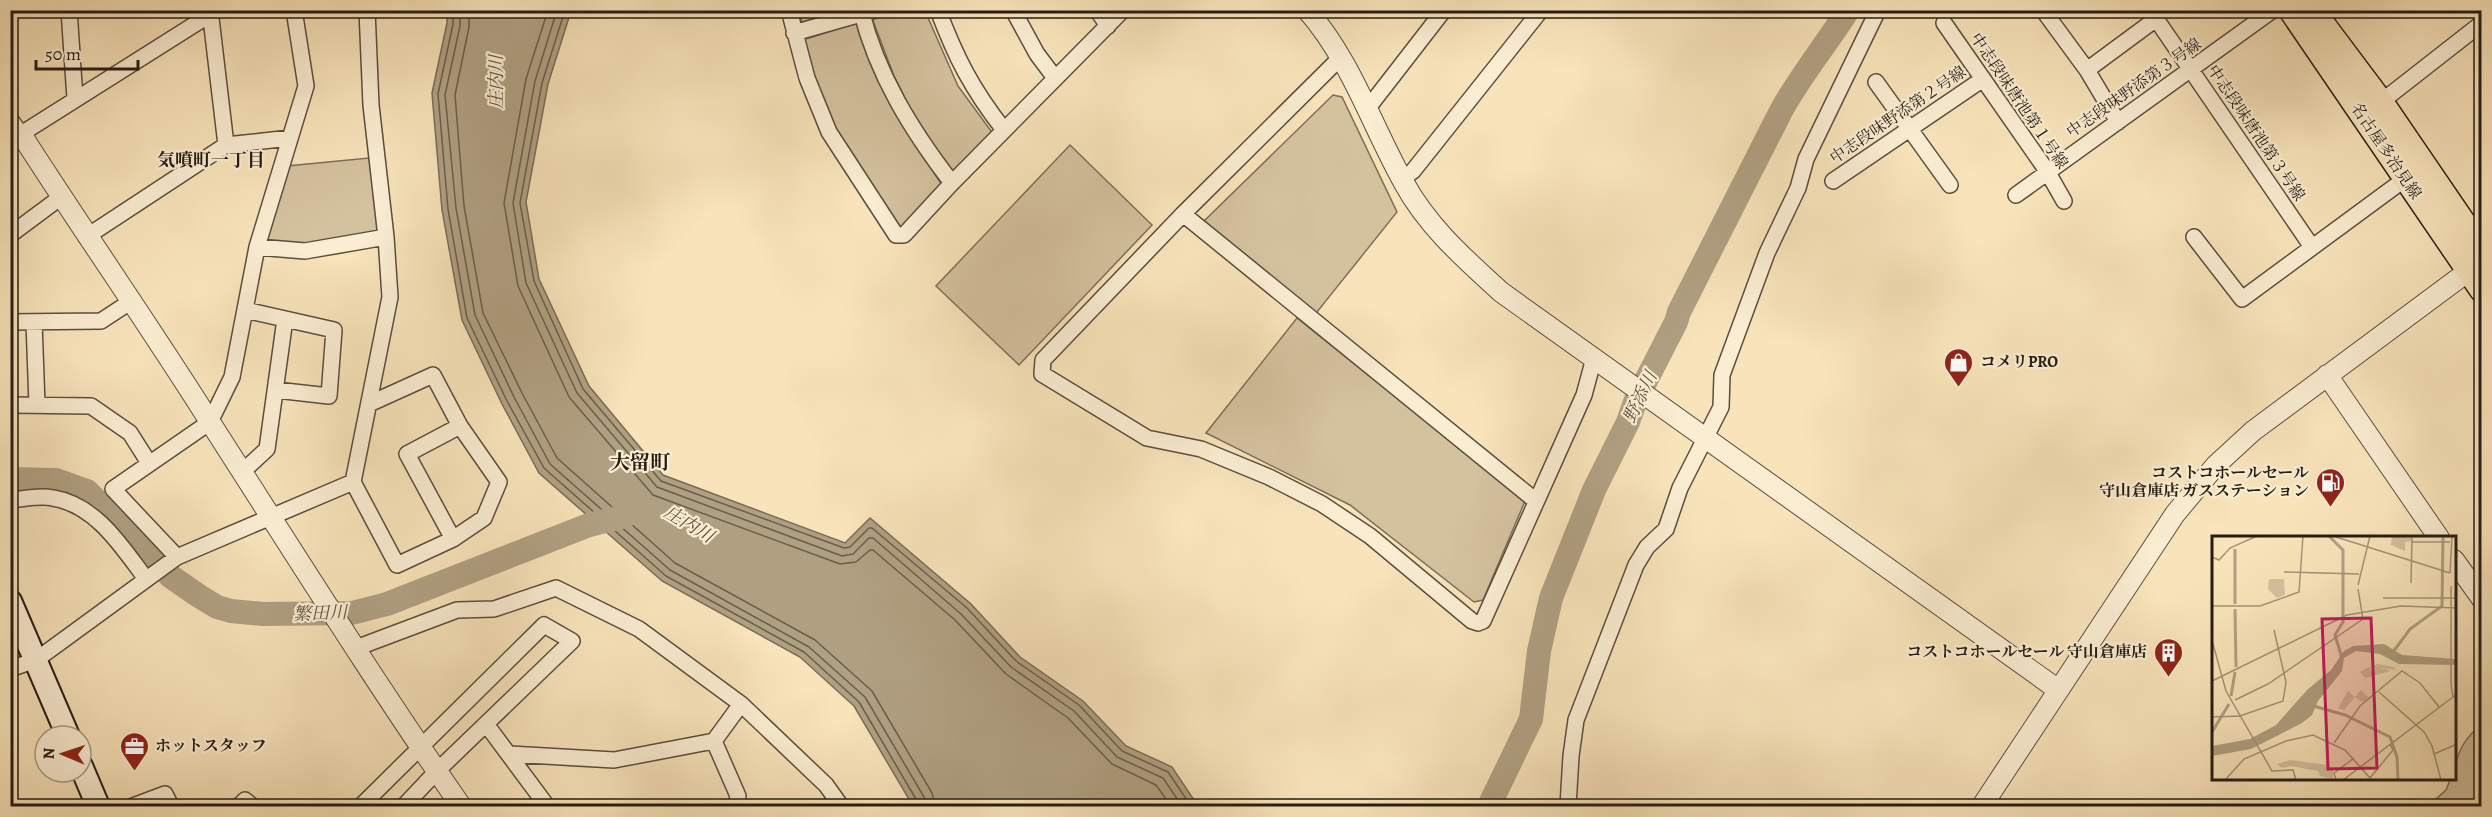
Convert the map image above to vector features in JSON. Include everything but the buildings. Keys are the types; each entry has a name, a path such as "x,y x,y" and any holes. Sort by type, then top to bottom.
{"main road":[{"name":"名古屋多治見線","path":"2291,10 2405,179 2474,266 2481,290"},
{"name":"名古屋多治見線","path":"2312,10 2380,102 2481,250"},
{"path":"10,601 63,724"},
{"path":"88,784 98,807"}],"street":[{"path":"69,10 75,99"},
{"path":"177,557 113,489 210,422 232,376 257,247 306,86 294,10"},
{"path":"367,10 371,105 386,237 390,297 353,482 397,565 453,539 484,518 499,482 460,426 433,375 369,404"},
{"path":"789,10 807,78 829,132 896,235 904,235 952,183 1123,10"},
{"path":"938,10 955,54 978,96 1004,130"},
{"path":"1013,10 1037,54 1055,78"},
{"path":"1097,10 1108,26"},
{"path":"1368,108 1444,10"},
{"path":"1402,179 1413,171 1541,10"},
{"path":"1568,807 1576,720 1636,565 1647,547 1666,529 1698,433 1721,407 1722,375 1767,252 1798,188 1806,159 1878,10"},
{"path":"2043,10 2087,70 2118,122"},
{"name":"中志段味野添第３号線","path":"2016,195 2273,10"},
{"path":"226,145 211,12 75,99 14,131 61,197 210,422 270,519 461,807"},
{"path":"794,33 866,12 886,80 911,127 952,183"},
{"path":"1316,14 1368,108 1402,179 1426,218 1452,247 1501,292 2057,689"},
{"path":"2087,70 2153,15"},
{"name":"中志段味唐池第３号線","path":"2153,15 2312,247"},
{"name":"中志段味唐池第１号線","path":"1944,23 2047,171 2064,201"},
{"path":"2380,102 2481,23"},
{"path":"1340,58 1183,214 1043,360 1042,374 1147,438 1200,449 1269,477 1322,504 1370,536 1472,621 1478,623 1483,621 1584,395 1594,358"},
{"name":"中志段味野添第２号線","path":"1833,181 1983,79"},
{"path":"1876,82 1950,185"},
{"path":"86,237 226,145 290,138"},
{"path":"2194,237 2241,299 2405,179"},
{"path":"10,235 61,197"},
{"path":"1183,214 1536,501"},
{"path":"257,247 305,251 386,237"},
{"path":"1982,807 2057,689 2175,514 2216,465 2253,430 2474,266"},
{"path":"10,322 101,321 130,302"},
{"path":"245,310 334,330 329,396 276,390"},
{"path":"241,473 267,448 285,319"},
{"path":"34,322 38,405"},
{"path":"2327,375 2438,536"},
{"path":"10,405 91,406 130,433 149,463"},
{"path":"453,539 407,454 460,426"},
{"path":"10,669 36,660 177,557 353,482"},
{"path":"10,500 52,497 82,508 117,539 147,579"},
{"path":"2456,563 2481,599"},
{"path":"356,648 457,610 494,609 556,588 639,629 741,704 826,785 841,807"},
{"path":"361,807 544,625 572,641 437,771 404,807"},
{"path":"510,754 614,760 714,741 741,704"},
{"path":"486,724 548,807"},
{"path":"714,741 738,796 736,807"},
{"path":"133,807 165,794 171,807"},
{"path":"239,807 245,800 252,807"}],"shaded area":[{"path":"798,10 844,10 844,11 802,22"},
{"path":"898,11 925,11 958,86 994,135 955,175 921,130 894,76 872,18"},
{"path":"856,23 892,108 942,185 900,230 868,188 817,94 803,40"},
{"path":"1333,95 1342,97 1397,212 1313,317 1203,222"},
{"path":"1070,145 1152,225 1019,365 936,286"},
{"path":"369,158 379,230 376,235 313,249 269,245 265,239 287,166"},
{"path":"1297,318 1525,501 1483,600 1474,602 1350,505 1206,433"},
{"path":"2481,725 2481,806 2428,806 2446,790 2450,781 2456,781 2458,756 2469,736"}],"water":[{"name":"庄内川","path":"447,11 571,11 548,84 526,202 539,279 589,386 663,475 845,543 870,518 971,604 1020,657 1083,701 1126,746 1172,767 1198,806 913,806 854,706 800,657 662,581 539,473 502,404 462,320 442,210 432,93 447,23"}],"waterway":[{"name":"野添川","path":"1489,806 1531,719 1539,651 1551,598 1594,490 1679,312 1781,111 1796,85 1848,10"},
{"name":"繁田川","path":"10,479 56,480 87,491 157,559 170,576 217,607 231,611 263,614 352,613 387,604 589,525 625,516"}],"place":[{"name":"コメリPRO","path":"1959,388"},
{"name":"コストコホールセール 守山倉庫店 ガスステーション","path":"2330,508"},
{"name":"コストコホールセール 守山倉庫店","path":"2168,678"},
{"name":"ホットスタッフ","path":"134,772"}],"district":[{"name":"気噴町一丁目","path":"211,160"},
{"name":"大留町","path":"640,462"}]}
